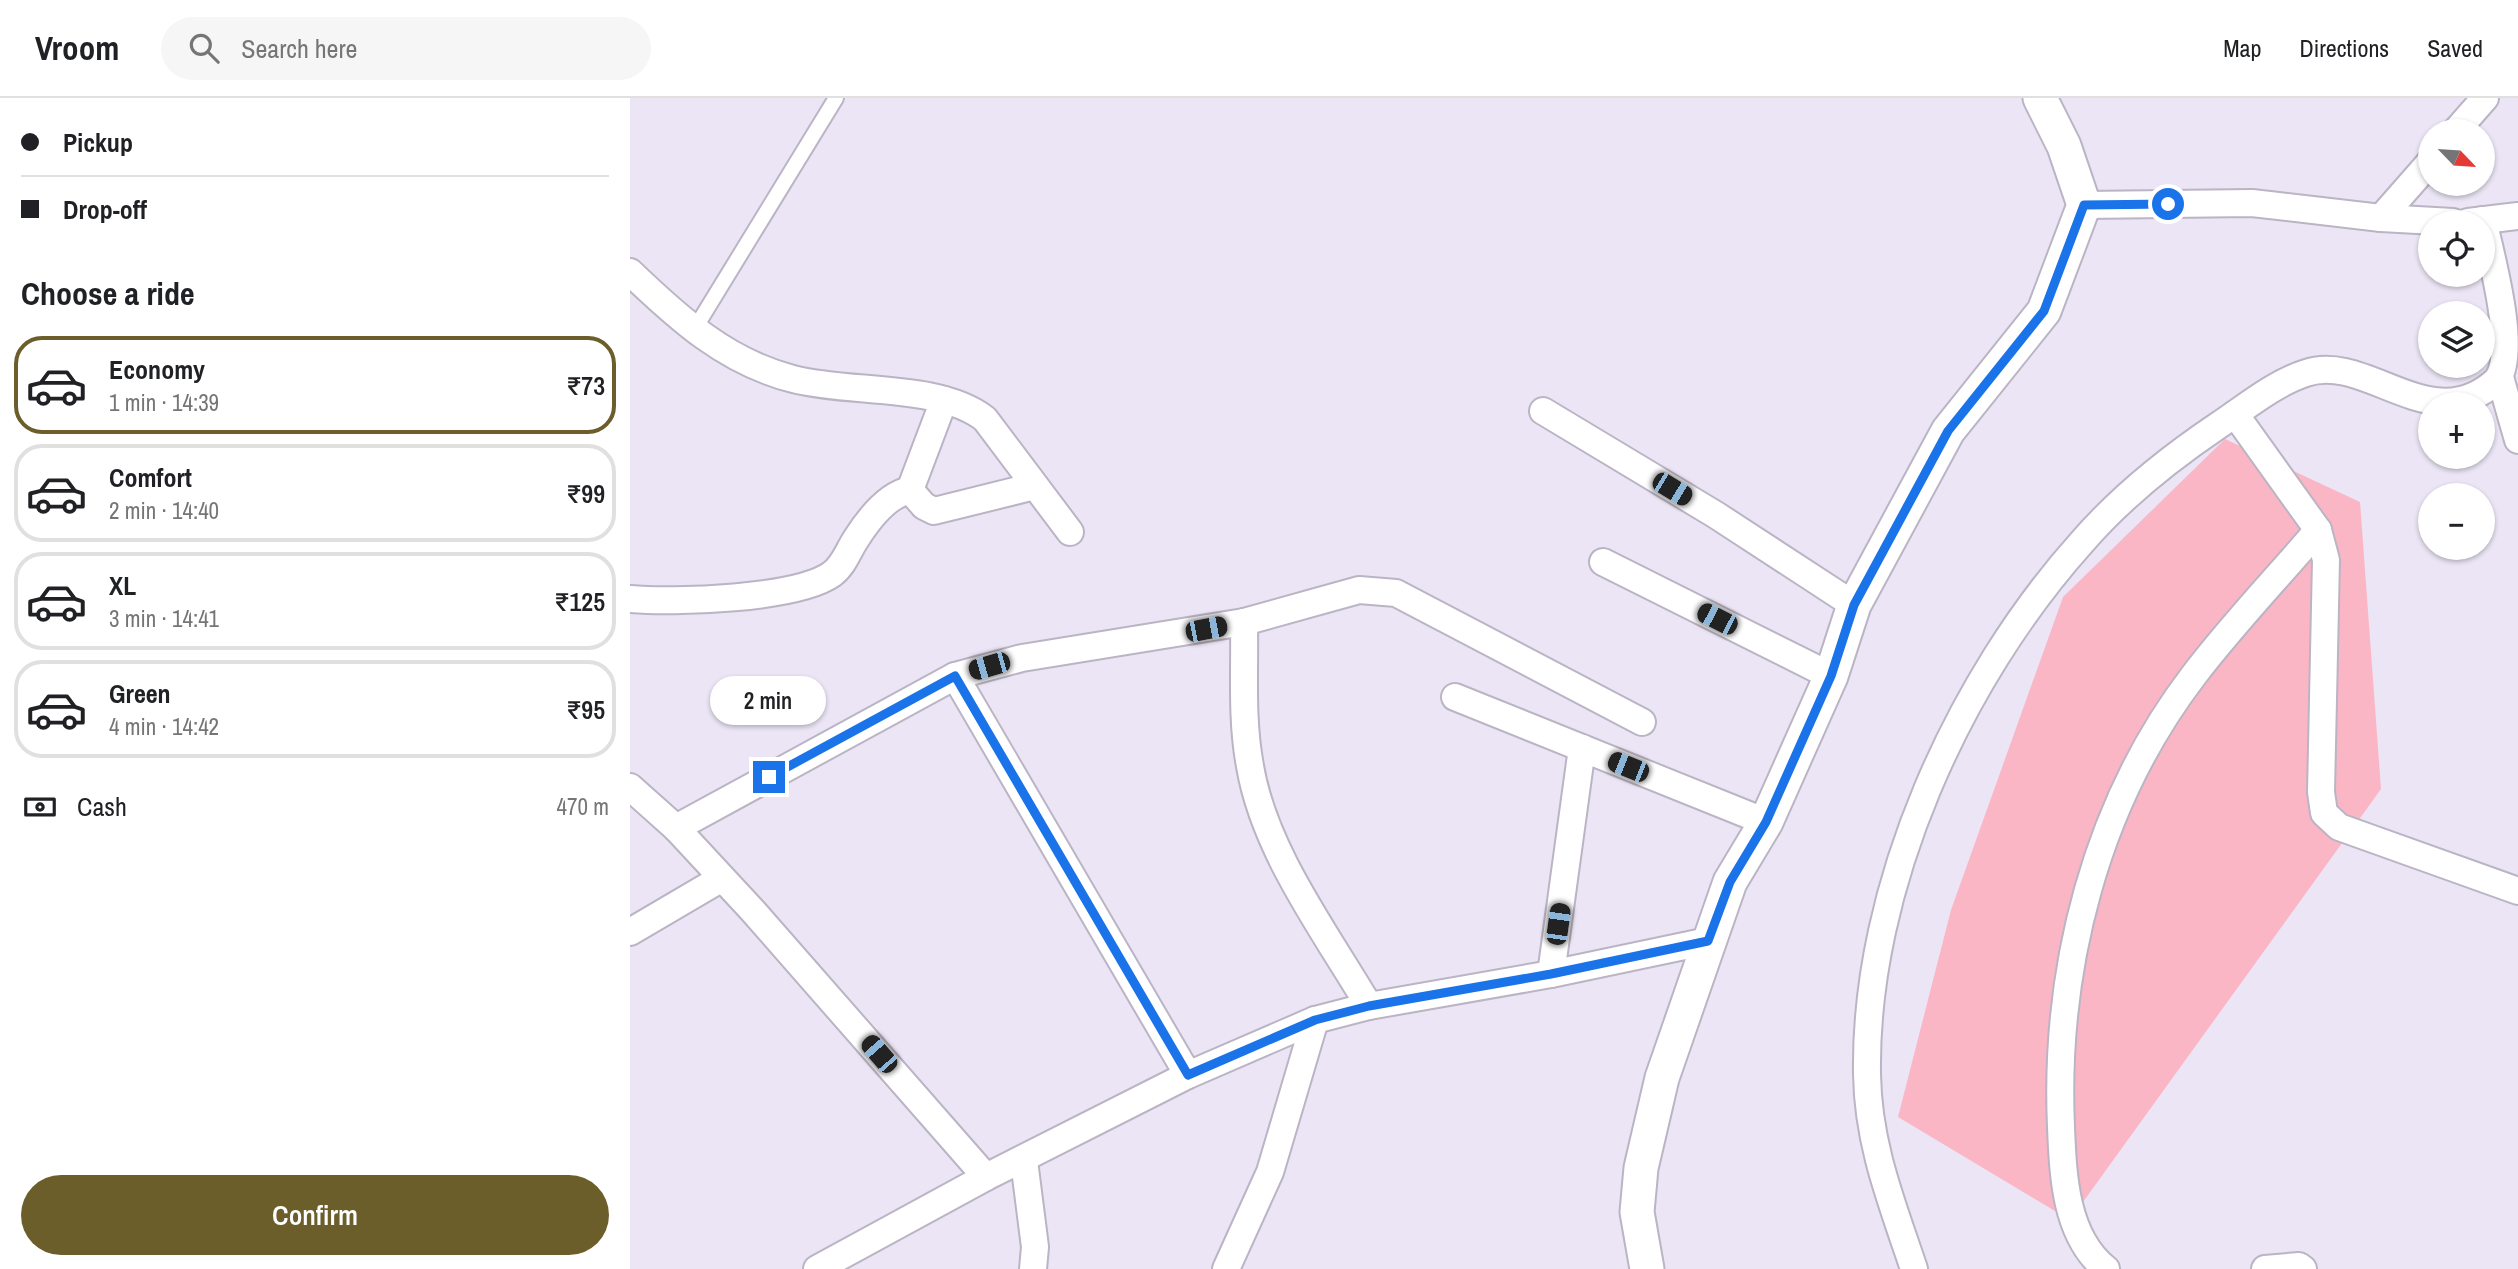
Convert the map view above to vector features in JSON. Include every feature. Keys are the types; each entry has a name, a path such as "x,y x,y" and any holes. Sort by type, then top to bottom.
{"street":[{"path":"1647,1269 1637,1212 1641,1168 1662,1078 1730,882 1766,822 1831,676 1854,605 1948,431 2044,311 2084,205 2064,146 2040,98"},
{"path":"2467,119 2485,98"},
{"path":"2381,218 2418,176"},
{"path":"2084,205 2252,203 2418,220"},
{"path":"2495,219 2518,216"},
{"path":"630,272 694,330 747,363 794,380 944,400 967,407 985,419 1070,532"},
{"path":"1914,1269 1872,1142 1867,1062 1869,1012 1881,938 1902,858 1929,783 1967,708 2035,600 2082,541 2123,500 2235,414 2306,373 2331,368 2426,400 2457,400 2481,393 2500,377 2509,358 2509,332 2495,286"},
{"path":"2500,377 2518,440"},
{"path":"910,490 944,400"},
{"path":"1543,411 1716,514 1854,605"},
{"path":"2235,414 2318,530 2326,560 2321,792 2324,813 2339,827 2518,891"},
{"path":"910,490 924,506 934,511 1035,486"},
{"path":"630,599 724,598 783,589 831,575 845,560 867,523 898,493 910,490"},
{"path":"2106,1269 2077,1231 2063,1176 2059,1096 2062,1010 2082,911 2109,822 2146,747 2194,675 2318,530"},
{"path":"1603,562 1831,676"},
{"path":"676,828 955,676 1022,658 1244,621 1359,590 1396,593 1642,722"},
{"path":"1244,621 1250,766 1261,808 1277,849 1369,1006"},
{"path":"955,676 1188,1075"},
{"path":"1455,696 1766,822"},
{"path":"1551,974 1582,748"},
{"path":"630,788 676,828 722,878 986,1177"},
{"path":"630,932 722,878"},
{"path":"817,1269 986,1177 1024,1161 1188,1075 1315,1020 1369,1006 1551,974 1708,941"},
{"path":"1226,1269 1270,1172 1315,1020"},
{"path":"1024,1161 1035,1247 1033,1269"},
{"path":"2265,1269 2300,1266 2303,1269"}],"lane":[{"path":"694,330 836,98"}],"shaded area":[{"path":"2225,439 2360,502 2381,789 2070,1220 1898,1117 1951,910 2063,597"}],"route":[{"path":"769,777 955,676 1188,1075 1315,1020 1369,1006 1551,974 1708,941 1730,882 1766,822 1831,676 1854,605 1948,431 2044,311 2084,205 2168,204"}]}
